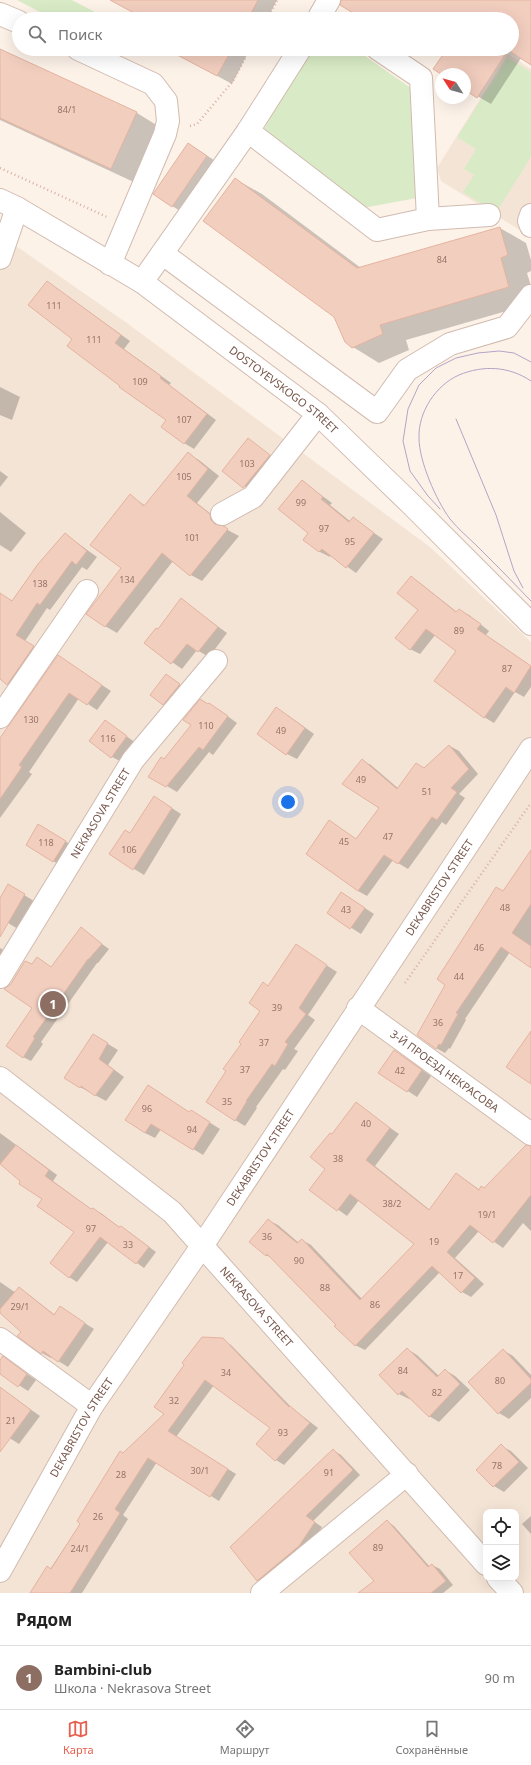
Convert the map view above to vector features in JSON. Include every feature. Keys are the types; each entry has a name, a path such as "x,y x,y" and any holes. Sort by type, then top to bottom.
{"street":[{"path":"0,14 12,19"},
{"path":"93,56 153,84 166,101 168,121 165,134 110,264"},
{"path":"142,282 248,130 296,56"},
{"path":"388,56 421,78 428,218"},
{"path":"248,130 377,230 428,218 489,215"},
{"path":"0,258 8,204"},
{"name":"DOSTOYEVSKOGO STREET","path":"8,204 142,282 318,414 410,503 531,624"},
{"path":"531,216 529,221 531,226"},
{"path":"162,254 377,412 407,370 450,344 507,327 531,296"},
{"path":"222,514 253,497 318,414"},
{"path":"0,717 87,591"},
{"name":"NEKRASOVA STREET","path":"0,977 133,760 216,661"},
{"name":"DEKABRISTOV STREET","path":"0,1571 92,1406 202,1246 358,1008 531,749"},
{"name":"3-Й ПРОЕЗД НЕКРАСОВА","path":"358,1008 531,1134"},
{"name":"NEKRASOVA STREET","path":"0,1078 172,1212 483,1561"},
{"path":"0,1339 92,1406"},
{"path":"262,1593 407,1474"},
{"path":"501,1581 512,1593"}],"path":[{"path":"271,12 277,0"},
{"path":"165,134 197,124 233,81 246,56"},
{"path":"0,168 126,226"},
{"path":"405,984 531,803"}],"shaded area":[{"path":"507,56 511,56 531,69 531,237 441,181 437,168"},
{"path":"0,240 19,248 124,321 430,547 531,642 531,1593 0,1593"}],"green space":[{"path":"17,0 72,0 95,12 40,12"},
{"path":"305,56 365,56 415,91 422,197 363,208 263,131"},
{"path":"508,58 531,72 531,157 496,213 463,192 474,175 464,169 476,149 457,137"}],"building":[{"path":"110,0 258,0 252,12 132,12"},
{"path":"341,0 531,0 531,65 517,56 519,56 519,12 352,12 340,5"},
{"path":"0,49 12,55 12,56 15,56 137,112 111,169 0,118"},
{"path":"179,56 228,56 217,76"},
{"path":"442,56 504,56 477,98 471,94 471,68 435,68 435,70 433,69"},
{"path":"188,143 207,156 172,207 153,194"},
{"path":"235,178 357,268 500,227 508,255 501,258 509,287 380,325 383,334 352,348 345,342 334,317 203,221"},
{"path":"47,281 121,335 115,343 161,376 160,378 207,414 184,444 161,427 166,420 119,387 120,386 67,346 72,339 28,305"},
{"path":"248,438 270,455 243,488 222,471"},
{"path":"188,452 208,469 187,496 210,514 211,520 215,524 224,526 228,529 190,576 162,553 105,627 86,614 121,568 90,545 130,494 144,506"},
{"path":"302,480 323,497 321,499 349,522 353,517 374,533 346,568 322,549 319,552 303,540 308,533 278,509"},
{"path":"65,533 87,551 76,565 72,561 40,605 37,603 16,635 34,646 7,685 0,679 0,593 12,601 38,564"},
{"path":"411,576 456,612 459,609 481,624 477,629 531,666 514,693 506,687 484,718 434,681 456,651 426,629 410,650 395,638 418,610 397,593"},
{"path":"181,598 218,627 198,652 187,644 171,664 144,643 156,628 158,629"},
{"path":"58,655 102,685 87,705 69,693 19,765 22,767 0,799 0,738"},
{"path":"166,674 180,684 163,705 150,695"},
{"path":"200,699 208,704 209,703 228,716 203,750 199,747 166,787 148,777 161,757 164,759 191,725 183,720"},
{"path":"276,707 305,728 286,755 257,734"},
{"path":"105,720 127,736 111,758 89,741"},
{"path":"449,745 469,769 451,788 457,792 437,820 432,817 398,864 384,855 358,891 306,854 329,820 356,839 379,808 342,784 362,759 397,789 416,763 424,768"},
{"path":"154,796 172,808 133,870 109,854 125,830 130,833"},
{"path":"38,824 66,841 53,862 26,845"},
{"path":"531,850 531,904 512,933 531,946 531,968 501,947 456,1013 458,1014 441,1045 439,1044 436,1049 417,1035 445,985 437,979 496,887 503,891"},
{"path":"8,884 25,894 0,937 0,898"},
{"path":"341,892 365,908 350,929 327,913"},
{"path":"81,927 102,944 88,959 33,1037 35,1038 23,1058 6,1046 32,1008 4,989 11,984 25,961 32,964 37,957 51,967"},
{"path":"296,944 327,965 299,1008 306,1014 285,1042 288,1044 275,1066 272,1064 246,1101 235,1121 206,1102 226,1071 223,1069 241,1044 239,1042 260,1011 249,1003 263,982 268,986"},
{"path":"531,1031 531,1084 506,1067"},
{"path":"93,1034 108,1043 99,1059 114,1070 95,1096 81,1086 80,1088 64,1078"},
{"path":"394,1050 422,1070 407,1092 378,1073"},
{"path":"148,1085 189,1112 191,1110 210,1122 193,1150 151,1124 145,1133 125,1120"},
{"path":"356,1102 390,1128 366,1160 429,1210 456,1173 479,1190 481,1186 484,1188 526,1145 531,1146 531,1195 493,1243 470,1225 447,1252 475,1278 461,1293 432,1266 355,1346 334,1326 336,1325 267,1254 266,1256 249,1242 268,1219 297,1243 302,1239 360,1300 414,1244 350,1194 337,1211 309,1190 325,1169 310,1157 330,1133 332,1134"},
{"path":"16,1145 49,1170 45,1176 91,1209 93,1208 119,1227 121,1226 149,1247 136,1264 100,1237 69,1278 50,1263 74,1232 37,1206 42,1199 19,1184 20,1181 0,1164"},
{"path":"19,1287 54,1315 60,1306 85,1323 58,1362 43,1351 41,1354 17,1336 21,1332 0,1313 0,1309"},
{"path":"202,1337 223,1338 289,1407 290,1406 310,1423 275,1461 256,1444 270,1428 205,1380 168,1431 228,1469 210,1497 148,1458 115,1509 120,1513 70,1593 30,1593 47,1566 51,1569 80,1524 77,1521 120,1451 123,1453 164,1414 154,1407 184,1365 182,1363"},
{"path":"407,1348 437,1377 445,1369 460,1384 429,1417 402,1391 398,1395 379,1375"},
{"path":"503,1349 531,1379 531,1383 498,1414 468,1382"},
{"path":"3,1356 27,1374 18,1387 0,1374 0,1360"},
{"path":"0,1387 31,1410 0,1452"},
{"path":"501,1444 519,1462 493,1487 476,1470"},
{"path":"333,1449 353,1470 306,1516 315,1522 299,1546 257,1581 230,1547"},
{"path":"387,1520 428,1567 432,1564 446,1581 431,1593 358,1593 374,1581 349,1553"}],"tram line":[{"path":"440,509 428,496 410,471 403,441 408,409 419,385 436,368 456,358 478,353 499,351 514,353 531,362"},
{"path":"531,381 514,372 496,369 477,370 459,375 443,385 436,392 425,409 419,428 420,447 425,469 439,502 450,519 531,601"},
{"path":"456,419 496,515 514,571 523,588"}],"place":[{"name":"Bambini-club","path":"53,1004"}]}
